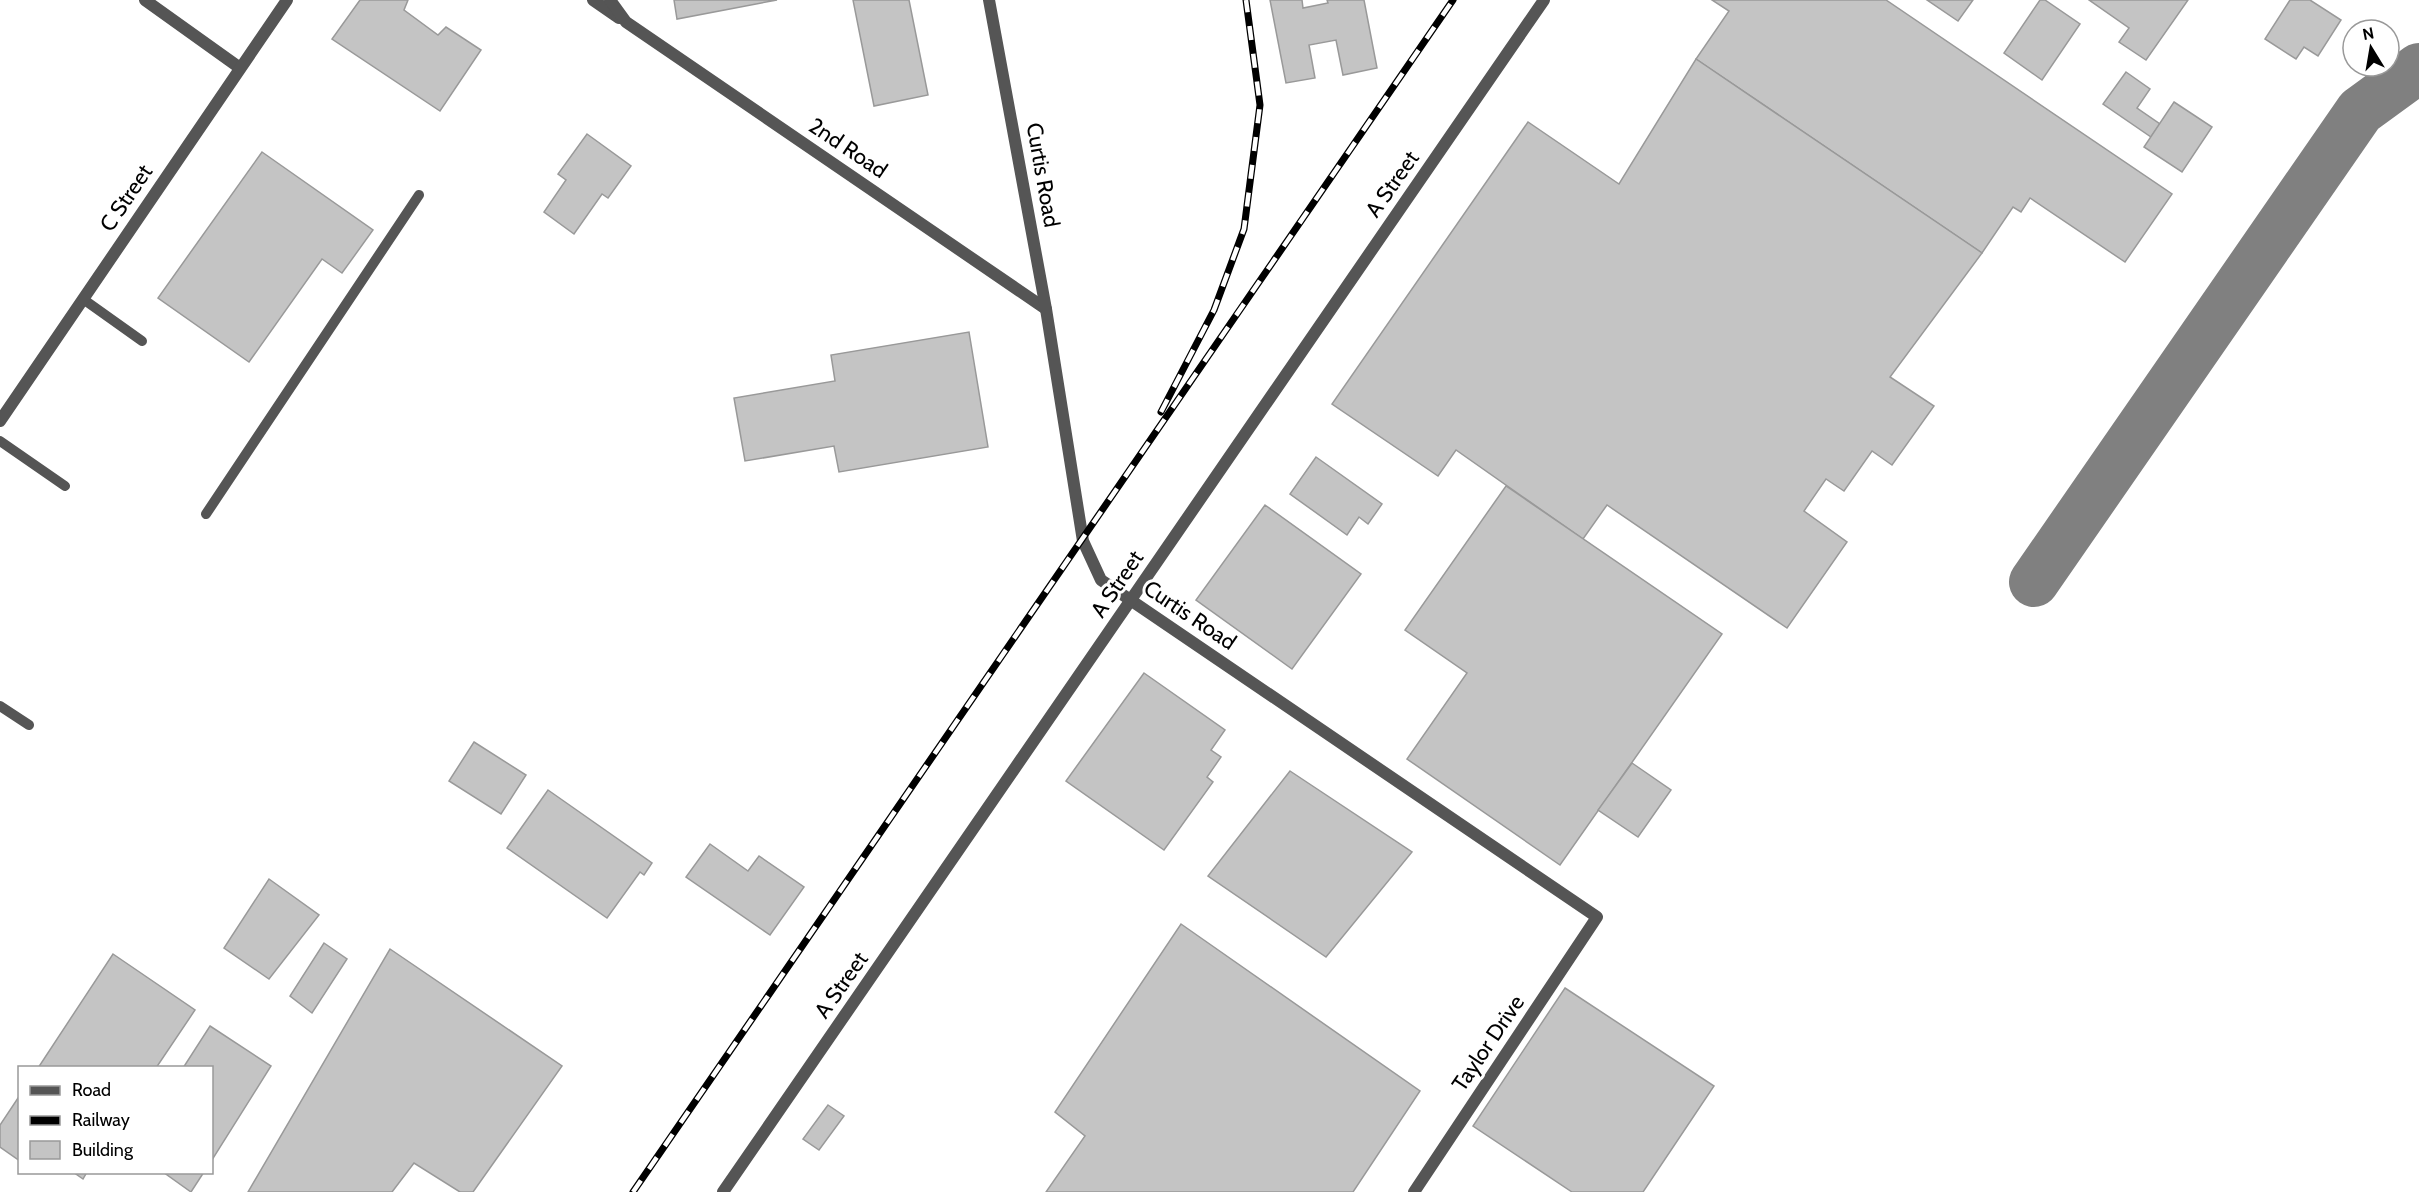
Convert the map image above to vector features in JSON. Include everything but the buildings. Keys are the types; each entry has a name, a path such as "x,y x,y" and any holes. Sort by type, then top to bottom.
{"street":[{"path":"145,0 240,68"},
{"name":"C Street","path":"0,421 287,0"},
{"name":"2nd Road","path":"593,0 1046,309"},
{"name":"2nd Road","path":"610,0 626,22"},
{"name":"Curtis Road","path":"989,0 1046,309 1083,541 1101,580 1597,916"},
{"name":"A Street","path":"723,1192 1131,601 1540,2"},
{"name":"Taylor Drive","path":"1414,1192 1597,916"}],"lane":[{"path":"206,514 419,195"},
{"path":"83,299 142,340"},
{"path":"0,441 65,486"},
{"path":"0,706 29,725"}],"taxiway":[{"path":"2034,582 2360,111 2419,68"}],"railway":[{"path":"1161,412 1214,310 1244,229 1260,105 1246,0"},
{"path":"633,1192 1453,0"}]}
